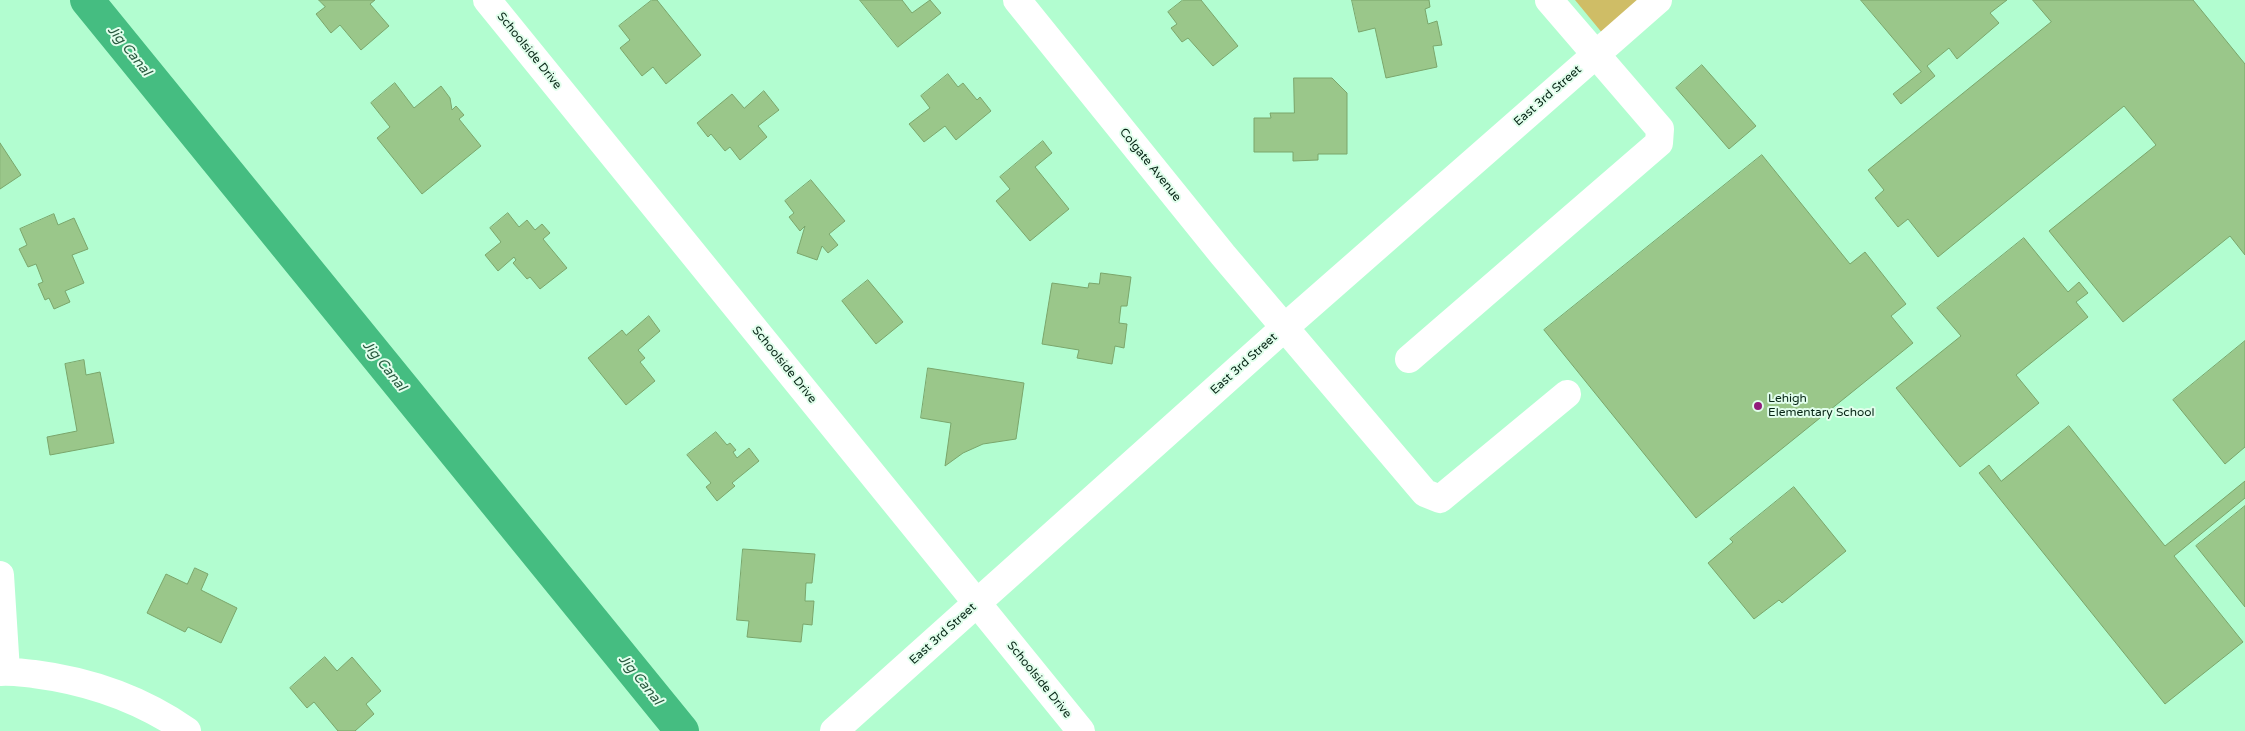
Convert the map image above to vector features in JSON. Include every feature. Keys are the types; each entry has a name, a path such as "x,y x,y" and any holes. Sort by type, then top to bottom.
{"street":[{"name":"Schoolside Drive","path":"487,0 1081,731"},
{"name":"Colgate Avenue","path":"1017,0 1223,255 1426,493 1440,499 1567,394"},
{"path":"1409,359 1659,143 1660,129 1549,0"},
{"name":"East 3rd Street","path":"834,731 1284,328 1658,0"},
{"path":"0,576 3,671 59,677 98,687 138,702 187,731"}],"shaded area":[{"path":"1575,0 1653,0 1608,40"}],"building":[{"path":"319,0 375,0 370,4 389,26 361,50 340,25 331,33 316,14 325,7"},
{"path":"652,0 657,0 701,55 666,84 653,67 642,76 620,48 630,40 619,26"},
{"path":"860,0 902,0 912,13 930,0 941,13 898,47"},
{"path":"1183,0 1201,0 1238,46 1213,66 1188,38 1182,42 1171,28 1177,24 1168,12"},
{"path":"1352,0 1429,0 1430,7 1425,9 1428,24 1437,21 1442,45 1433,46 1437,67 1386,78 1375,28 1359,32"},
{"path":"1861,0 2007,0 1990,13 1999,23 1957,59 1949,48 1927,66 1935,76 1901,104 1893,94 1921,72"},
{"path":"2033,0 2193,0 2245,64 2245,255 2230,236 2123,322 2049,231 2156,145 2124,106 1938,257 1908,219 1898,227 1875,198 1884,190 1868,170 2051,22"},
{"path":"1702,65 1756,126 1729,149 1676,88"},
{"path":"948,74 958,87 963,83 977,100 980,97 991,111 956,140 945,126 924,142 909,124 930,108 921,96"},
{"path":"1294,78 1332,78 1347,93 1347,154 1318,154 1318,160 1293,161 1293,152 1254,152 1254,118 1271,118 1270,113 1294,113"},
{"path":"395,83 414,108 441,86 450,98 452,110 456,106 464,115 459,119 481,146 422,194 377,138 390,127 371,103"},
{"path":"764,91 779,110 758,126 767,137 740,160 730,147 725,151 711,134 708,137 697,123 732,94 744,108"},
{"path":"1043,141 1052,153 1035,167 1069,209 1030,241 996,201 1010,189 1000,177"},
{"path":"0,143 21,175 0,189"},
{"path":"1762,155 1850,264 1865,252 1906,304 1891,316 1913,343 1696,518 1544,330"},
{"path":"811,180 845,221 829,234 838,245 828,253 822,246 817,260 797,253 805,226 800,231 789,217 794,213 785,201"},
{"path":"508,213 519,227 527,220 535,230 542,224 550,233 543,239 567,268 540,289 530,277 527,279 513,263 516,260 514,257 498,271 485,255 501,242 490,228"},
{"path":"54,214 58,225 74,218 88,249 72,255 84,283 65,291 70,302 54,309 49,298 45,300 38,284 43,282 36,264 28,267 19,249 27,245 20,229"},
{"path":"2024,238 2068,292 2079,282 2088,293 2076,302 2088,317 2016,375 2039,403 1960,467 1896,388 1961,336 1937,308"},
{"path":"1101,273 1131,277 1127,306 1121,306 1119,323 1127,324 1124,348 1115,346 1112,364 1077,358 1079,350 1042,344 1052,283 1088,288 1089,283 1099,284"},
{"path":"868,280 903,322 876,344 842,301"},
{"path":"649,316 660,331 638,350 645,358 640,362 655,381 626,405 588,358 622,330 626,335"},
{"path":"2245,341 2245,447 2225,464 2173,400"},
{"path":"84,360 86,375 100,372 114,443 50,455 47,437 77,431 65,364"},
{"path":"928,368 1024,383 1016,439 983,444 963,453 945,466 951,423 921,418"},
{"path":"2069,426 2165,546 2245,481 2245,498 2174,556 2243,642 2165,704 1979,473 1989,465 2001,481"},
{"path":"716,432 727,445 730,443 736,450 733,452 737,458 749,448 759,461 732,483 735,486 717,501 706,487 711,483 687,455"},
{"path":"1794,487 1846,551 1782,603 1779,600 1754,619 1708,563 1733,542 1730,539"},
{"path":"2245,506 2245,607 2196,546"},
{"path":"743,549 815,554 812,583 806,583 805,601 814,601 812,625 803,624 801,642 747,637 749,621 737,620"},
{"path":"195,568 208,574 201,590 237,608 221,643 188,627 185,632 147,613 166,574 187,584"},
{"path":"325,657 337,671 352,657 381,691 366,704 374,714 355,731 338,731 314,702 307,708 290,688"}],"waterway":[{"name":"Jig Canal","path":"87,0 682,731"}],"place":[{"name":"Lehigh Elementary School","path":"1758,406"}]}
